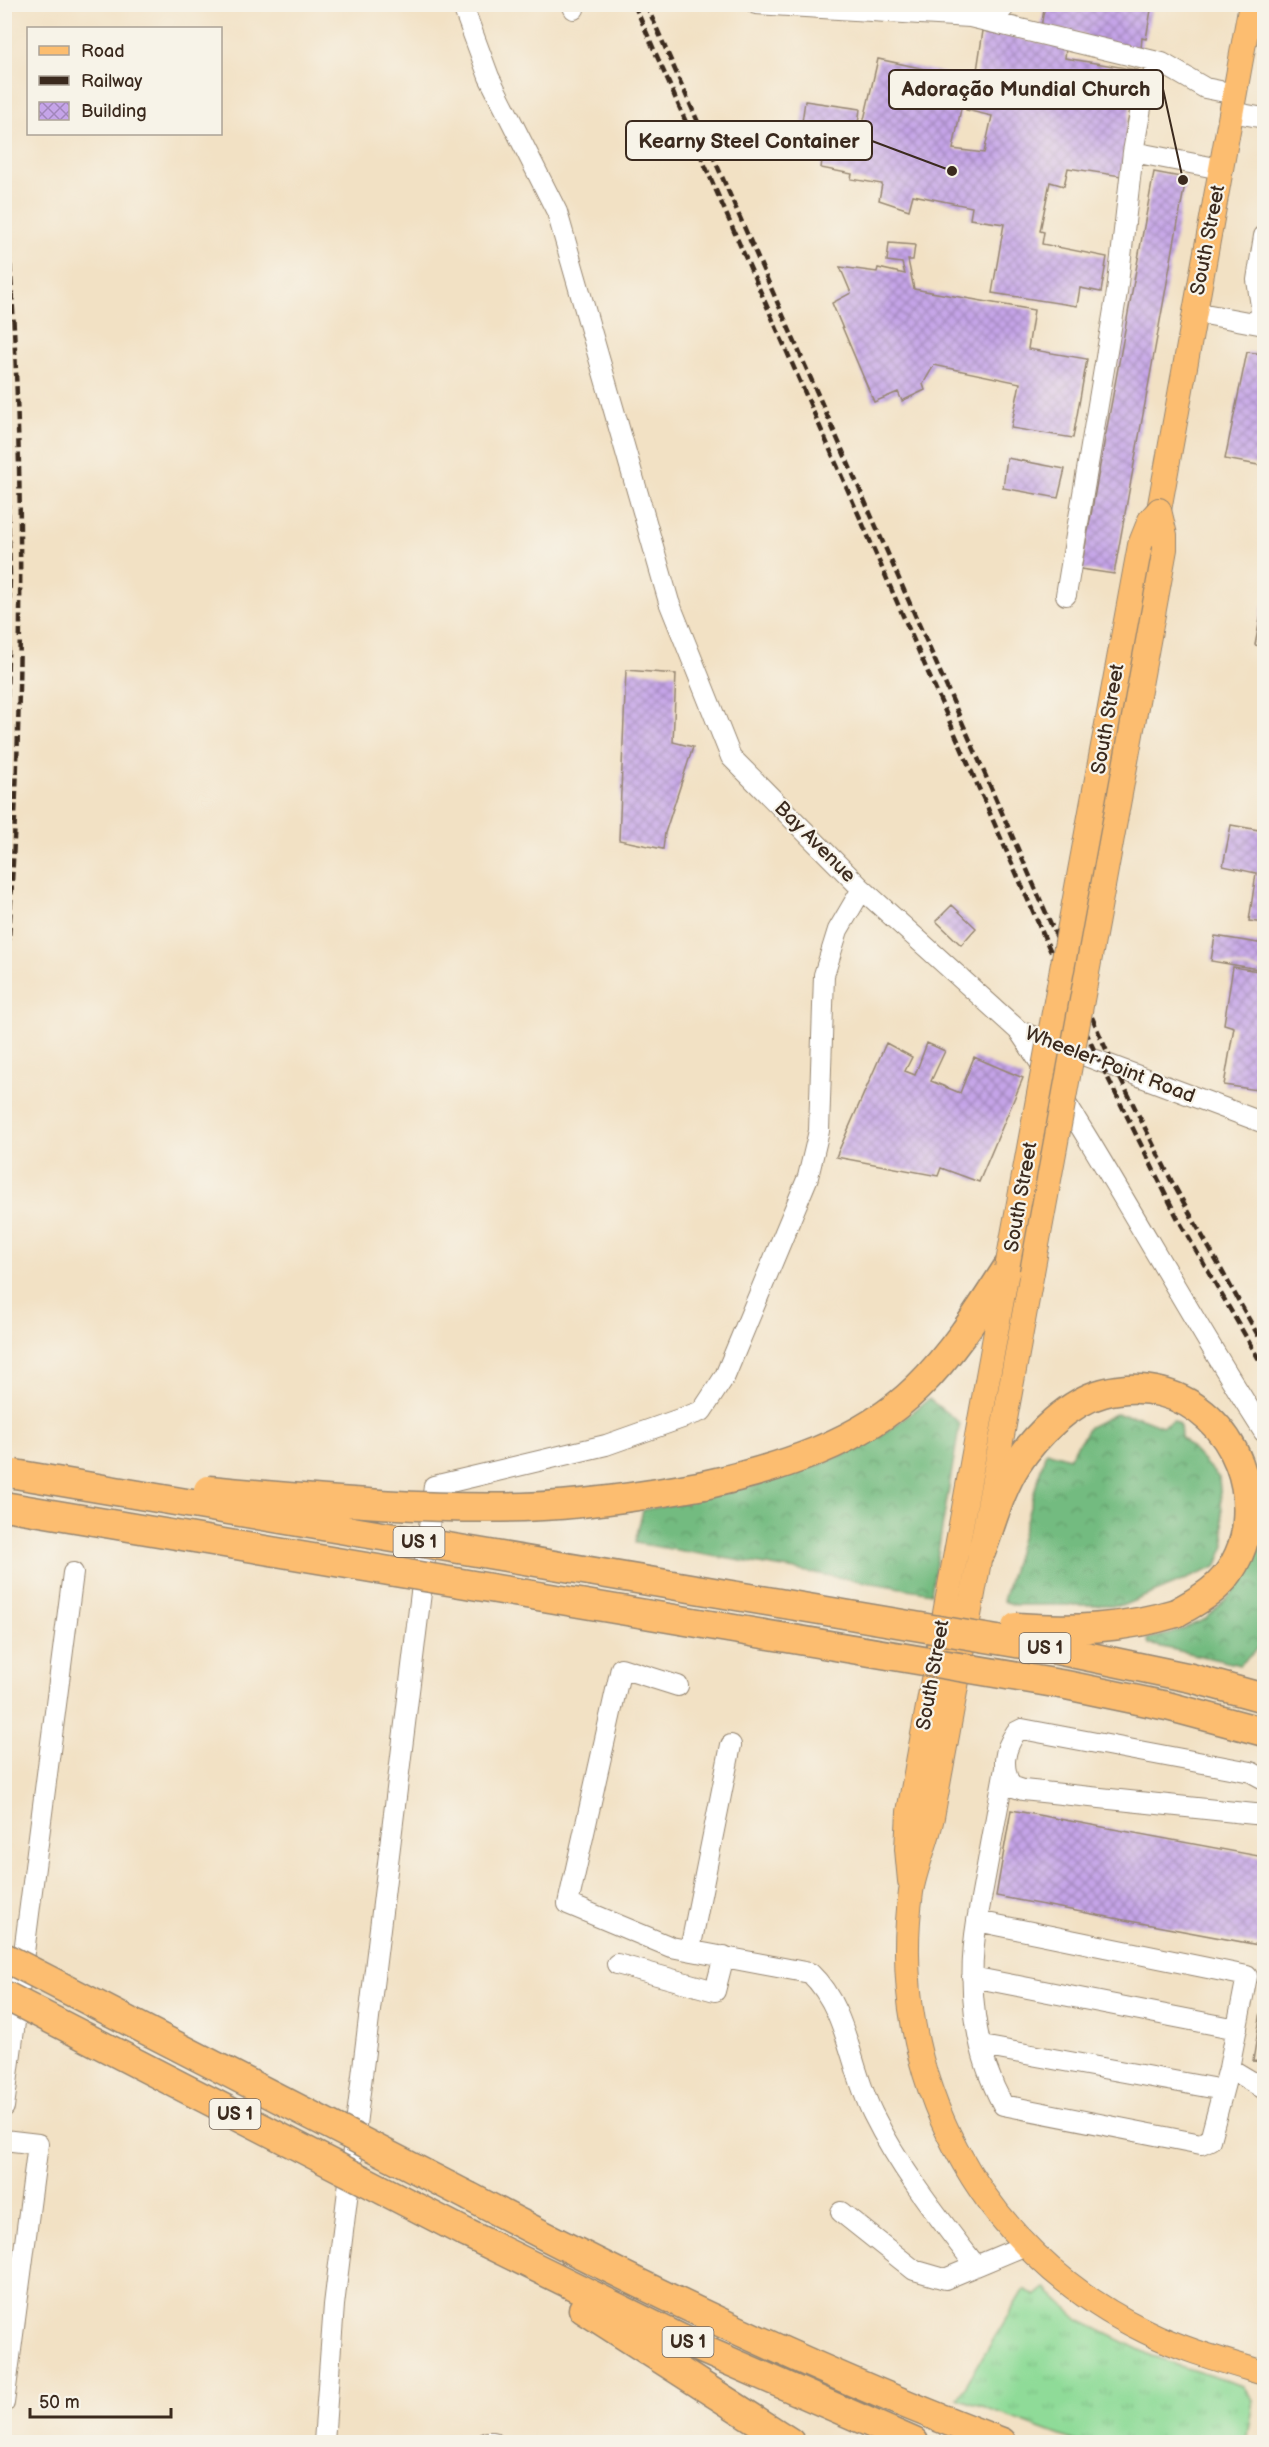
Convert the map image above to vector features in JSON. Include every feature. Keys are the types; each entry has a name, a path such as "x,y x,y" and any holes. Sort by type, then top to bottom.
{"highway":[{"path":"10,1474 373,1503 464,1507 582,1503 704,1485 770,1468 828,1446 852,1435 896,1407 946,1356 1020,1270"},
{"path":"822,1610 1071,1630 1133,1625 1176,1613 1219,1584 1237,1558 1247,1530 1249,1503 1244,1472 1232,1446 1200,1409 1181,1398 1154,1391 1103,1393 1053,1422 1016,1466 999,1501 981,1552"},
{"name":"US 1","path":"10,1474 1124,1663 1264,1698"},
{"path":"4,1506 1066,1685 1178,1708 1264,1732"},
{"path":"4,1957 595,2262 740,2332 866,2388 1002,2442"},
{"name":"US 1","path":"4,1995 466,2233 704,2350 914,2442"},
{"path":"466,2233 790,2442"}],"main road":[{"name":"South Street","path":"911,1889 932,1817 981,1552 1020,1270 1140,545 1150,520 1159,510 1251,4"},
{"name":"South Street","path":"1020,1270 909,1812 907,1849 911,1889 908,1977 917,2049 938,2113 970,2173 1026,2245 1086,2296 1144,2331 1174,2344 1264,2373"}],"street":[{"name":"Bay Avenue","path":"324,2442 334,2305 434,1486 606,1445 702,1411 725,1376 808,1178 819,1131 824,975 838,930 862,889 731,757 669,602 557,212 489,77 462,4"},
{"path":"756,4 970,16 1162,63 1264,118"},
{"path":"991,22 1007,4"},
{"path":"1066,595 1117,292 1133,152 1145,86 1162,63"},
{"path":"1133,152 1221,169"},
{"path":"1194,312 1262,325 1257,280 1264,236"},
{"name":"Wheeler Point Road","path":"862,889 1019,1031 1264,1123"},
{"path":"1019,1031 1071,1107 1210,1347 1264,1432"},
{"path":"4,2107 73,1573"},
{"path":"678,1686 621,1668 568,1904 671,1947 810,1973 823,1986 837,2013 873,2114 926,2201 976,2266"},
{"path":"977,1921 1247,1976 1237,2029 1210,2140 1201,2144 1004,2105 982,2046 971,1997 977,1921 1005,1768 1005,1753 1016,1732 1022,1730 1251,1772 1264,1779"},
{"path":"690,1950 731,1746"},
{"path":"1005,1768 1011,1786 1023,1790 1264,1815"},
{"path":"617,1964 715,1991 724,1956"},
{"path":"972,1977 1237,2029"},
{"path":"982,2046 1222,2090"},
{"path":"1228,2068 1264,2089"},
{"path":"4,2140 38,2144 4,2403"},
{"path":"841,2212 914,2270 945,2279 1026,2245"},
{"path":"487,2442 493,2442"}],"green space":[{"path":"929,1399 960,1423 931,1593 635,1543 643,1510 768,1482 828,1461 885,1432"},
{"path":"1115,1414 1139,1417 1162,1426 1173,1420 1180,1424 1181,1437 1219,1478 1225,1546 1216,1567 1124,1605 1015,1605 1003,1601 1046,1451 1069,1458 1089,1427"},
{"path":"1264,1500 1264,1643 1240,1665 1149,1644 1147,1639 1170,1634 1206,1619 1237,1588 1261,1537"},
{"path":"1045,2288 1079,2320 1158,2359 1243,2386 1253,2400 1246,2442 1077,2442 958,2398 1024,2289 1035,2296"}],"building":[{"path":"1045,4 1118,4 1151,10 1146,39 1142,38 1141,49 1084,40 1085,34 1041,27"},
{"path":"983,31 1066,48 1065,58 1138,70 1125,135 1129,135 1121,176 1068,168 1064,186 1050,182 1040,231 1044,232 1042,244 1107,257 1101,292 1080,288 1077,306 992,293 1004,224 970,219 972,207 913,195 909,210 879,200 882,184 851,179 852,174 821,168 824,145 857,150 878,59 967,78 953,149 984,153 992,116 966,110 971,76 976,77"},
{"path":"805,101 860,109 855,146 800,136"},
{"path":"1154,172 1186,178 1114,574 1081,569"},
{"path":"889,243 915,245 913,260 908,260 914,289 1034,310 1028,349 1087,359 1073,438 1011,428 1020,383 934,365 923,384 925,390 902,401 898,392 874,402 832,303 851,293 840,267 877,272 878,268 905,274 902,263 887,261"},
{"path":"1247,352 1264,354 1264,466 1225,459"},
{"path":"1007,458 1065,469 1058,498 1003,488"},
{"path":"1264,605 1264,647 1255,645"},
{"path":"626,670 676,674 673,742 693,747 665,833 663,849 619,840"},
{"path":"1231,825 1264,831 1264,923 1249,921 1256,873 1223,866"},
{"path":"952,905 976,928 961,945 936,921"},
{"path":"1215,936 1264,944 1264,970 1211,961"},
{"path":"1233,967 1264,972 1264,1091 1224,1085 1234,1027 1224,1024"},
{"path":"886,1043 912,1057 905,1071 915,1075 927,1043 945,1051 931,1081 960,1093 974,1057 1023,1078 979,1182 941,1168 938,1176 836,1157"},
{"path":"1011,1810 1264,1857 1264,1946 996,1896"},
{"path":"1262,2005 1264,2006 1264,2062 1253,2061"}],"railway":[{"path":"634,4 1094,1050 1178,1219 1264,1368"},
{"path":"646,4 1109,1056 1171,1180 1264,1346"},
{"path":"4,184 12,288 20,496 19,703 4,1015"},
{"path":"4,364 10,575 4,817"}],"place":[{"name":"Kearny Steel Container","path":"952,171"},
{"name":"Adoração Mundial Church","path":"1183,180"}]}
